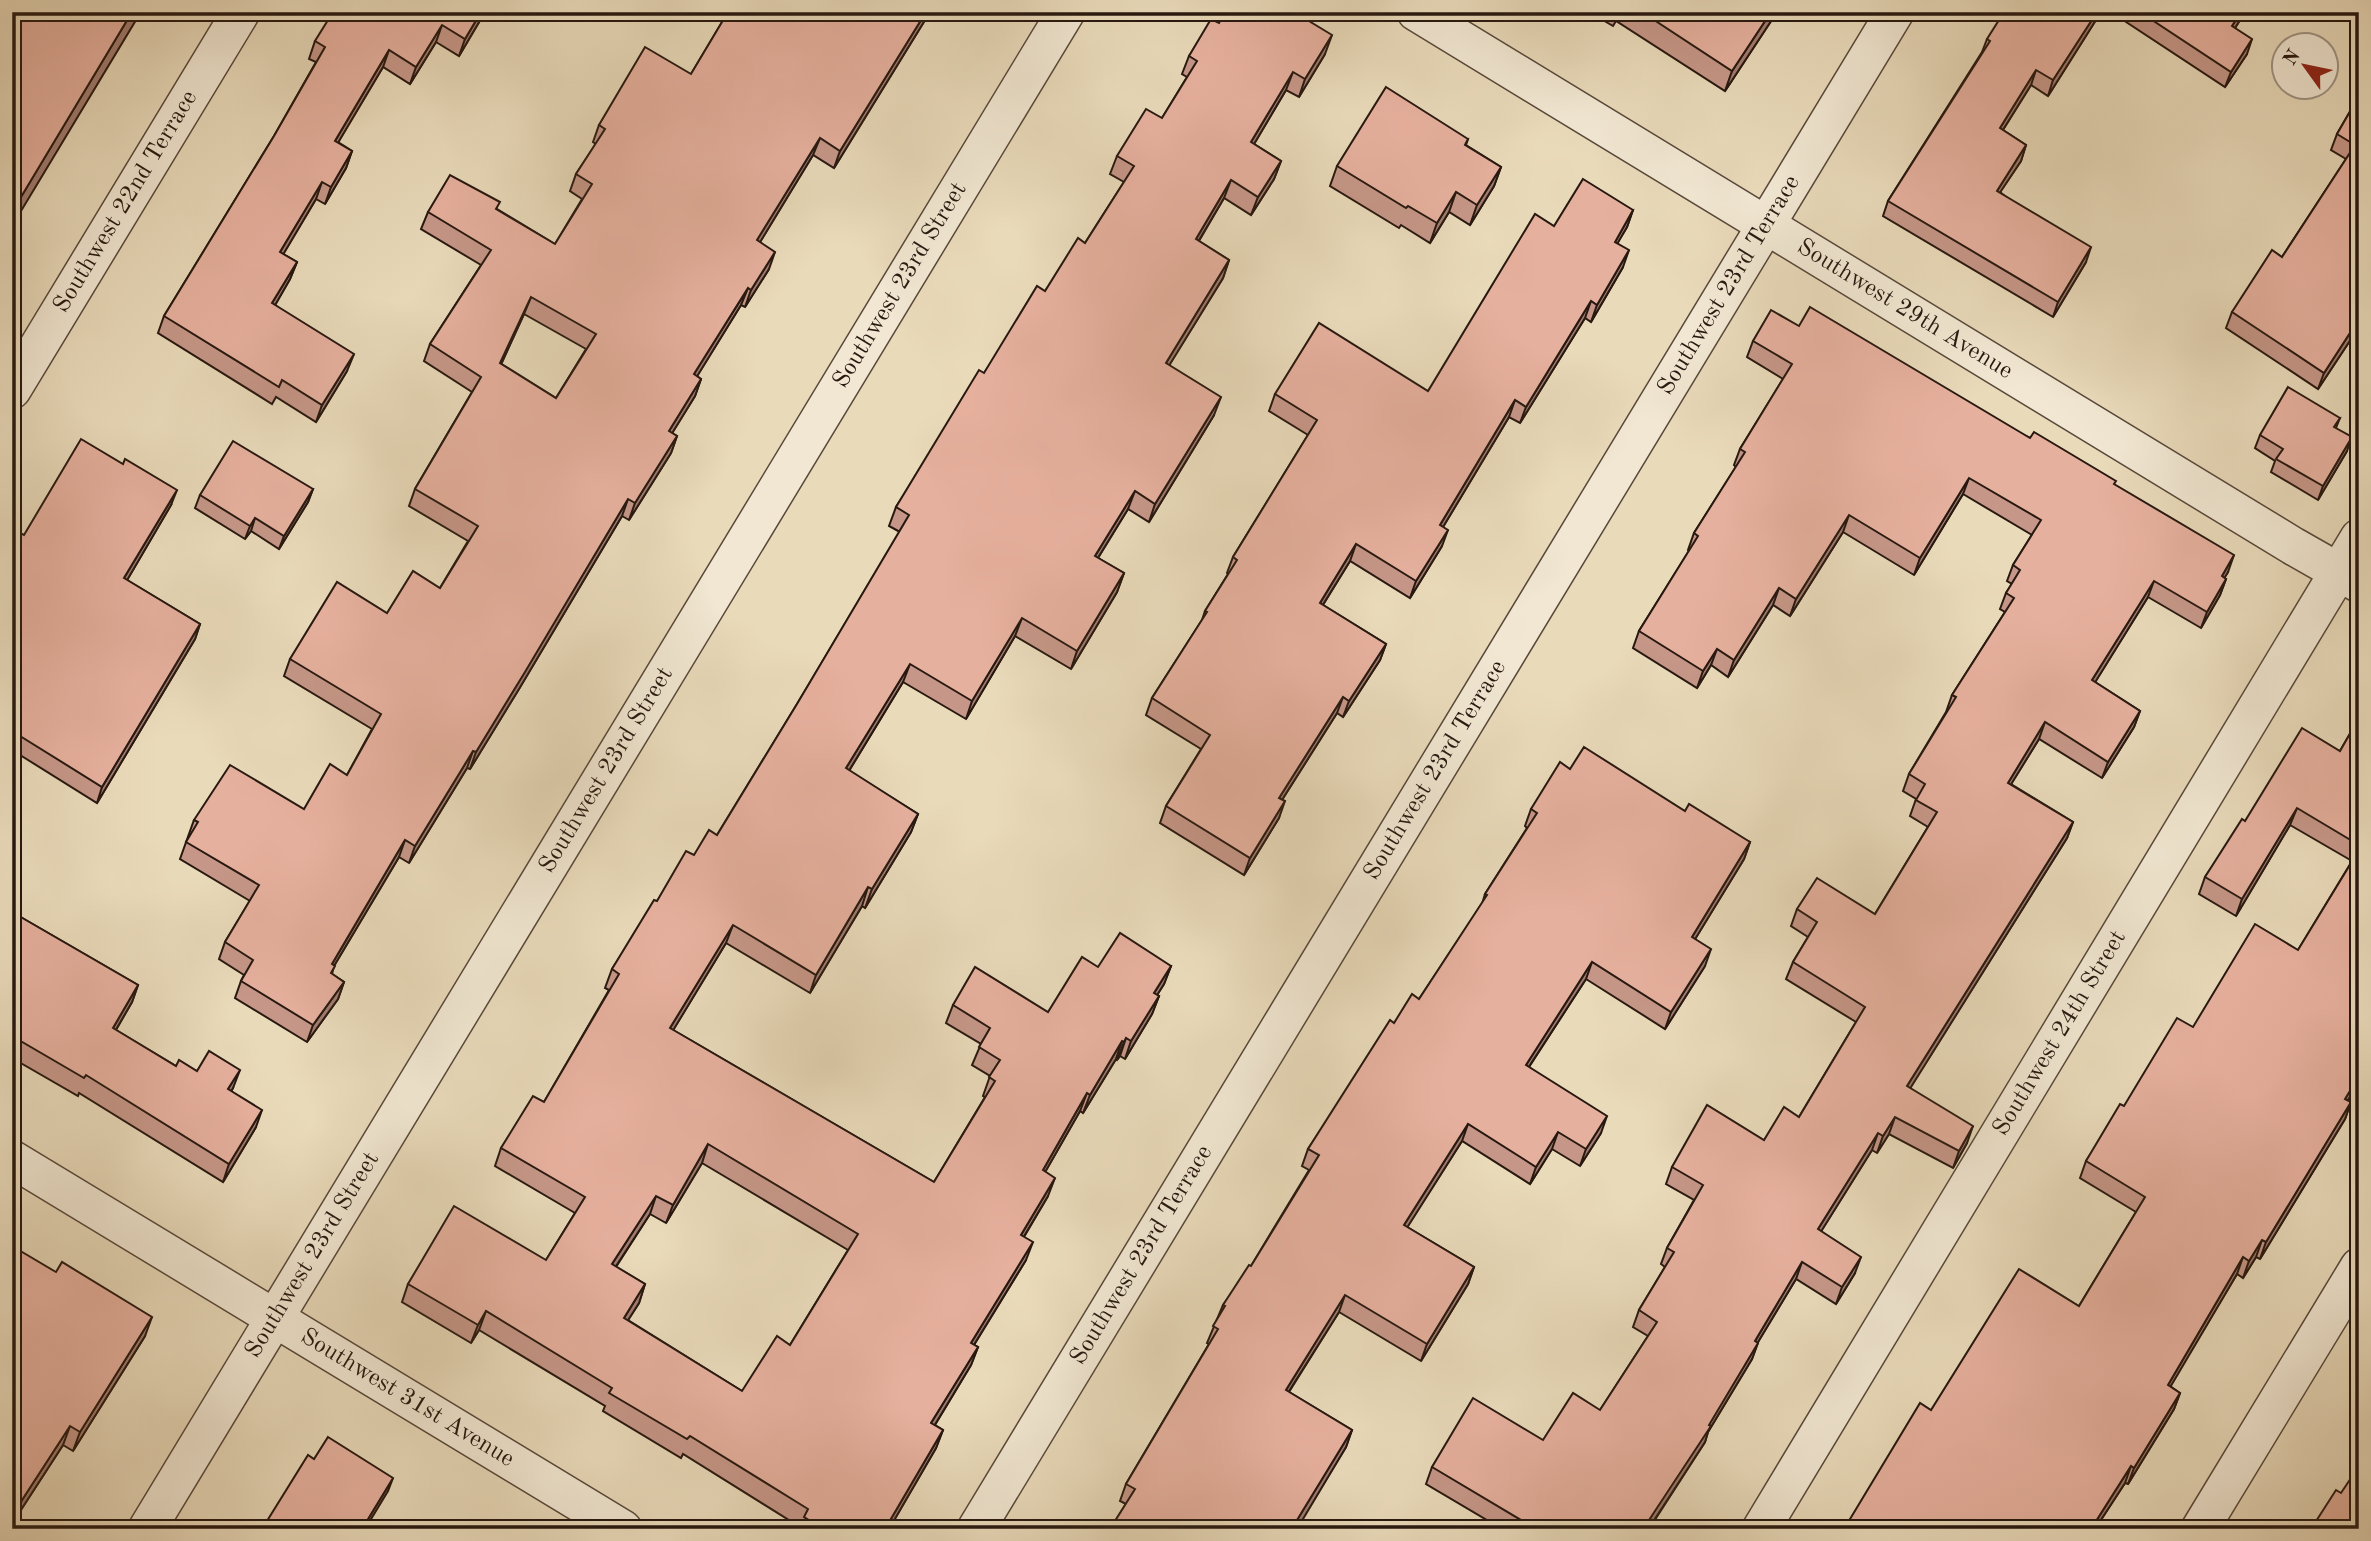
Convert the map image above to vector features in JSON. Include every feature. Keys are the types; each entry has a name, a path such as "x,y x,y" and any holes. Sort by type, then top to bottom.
{"street":[{"name":"Southwest 22nd Terrace","path":"12,390 241,12"},
{"name":"Southwest 23rd Street","path":"147,1529 1066,12"},
{"name":"Southwest 29th Avenue","path":"1416,12 2349,578"},
{"name":"Southwest 23rd Terrace","path":"976,1529 1895,12"},
{"name":"Southwest 24th Street","path":"1761,1529 2349,578 2359,538"},
{"name":"Southwest 31st Avenue","path":"12,1159 623,1529"},
{"path":"2200,1529 2359,1267"}],"building":[{"path":"12,12 132,12 12,212"},
{"path":"333,12 481,12 465,39 442,25 416,67 389,50 335,141 352,151 331,187 322,182 280,252 297,262 272,303 354,354 322,405 282,380 279,387 164,316 325,47 315,41"},
{"path":"728,12 926,12 840,151 820,138 757,240 775,252 751,290 748,288 694,374 701,379 669,431 677,436 635,503 628,499 476,752 473,751 415,846 405,840 332,964 335,966 331,973 344,982 313,1025 241,981 253,960 225,942 259,885 186,842 198,822 194,820 230,765 304,809 330,764 347,775 381,714 290,659 337,582 387,613 413,571 440,588 478,526 415,489 481,377 430,344 491,250 428,212 450,175 500,202 496,209 555,244 592,184 576,174 605,129 599,125 645,47 691,74","holes":["531,297 596,334 556,398 500,363"]},
{"path":"1225,12 1294,12 1332,35 1305,79 1293,72 1251,142 1281,161 1258,197 1231,180 1196,239 1229,260 1166,363 1221,397 1155,504 1135,491 1095,556 1124,573 1077,651 1022,618 972,701 910,664 846,768 918,814 872,889 868,887 816,975 733,925 670,1028 934,1182 995,1081 989,1077 1000,1060 979,1047 990,1028 953,1005 975,967 1048,1012 1082,957 1098,967 1120,933 1171,966 1154,993 1159,996 1131,1041 1126,1038 1122,1041 1090,1095 1087,1093 1043,1170 1055,1178 1021,1235 1033,1242 971,1343 978,1347 931,1423 943,1430 885,1529 824,1529 804,1517 808,1509 690,1436 687,1439 609,1393 612,1388 486,1311 478,1325 408,1284 454,1206 546,1260 585,1197 501,1148 533,1096 544,1102 619,974 612,969 686,851 694,855 709,830 717,835 909,515 896,507 979,370 984,373 1037,286 1045,291 1078,238 1085,243 1134,166 1117,156 1146,109 1162,118 1197,61 1189,56 1211,19 1219,23","holes":["708,1144 858,1234 790,1345 777,1336 742,1391 624,1318 645,1284 612,1264 656,1196 673,1205"]},
{"path":"1642,12 1771,12 1732,71"},
{"path":"2004,12 2097,12 2053,80 2036,70 2000,128 2026,145 1997,191 2091,247 2058,302 1888,201 1990,41 1987,39"},
{"path":"2140,12 2241,12 2232,26 2252,39 2231,72"},
{"path":"1386,87 1468,139 1465,145 1501,167 1477,205 1456,192 1437,223 1408,206 1406,208 1337,166"},
{"path":"2359,96 2359,319 2324,373 2232,312 2272,250 2282,257 2355,145 2337,134"},
{"path":"1583,179 1633,210 1615,242 1629,250 1597,305 1591,301 1526,407 1515,400 1440,525 1448,530 1416,581 1356,544 1320,603 1386,644 1349,701 1343,697 1279,798 1285,801 1250,858 1166,806 1210,735 1152,698 1207,612 1205,611 1237,560 1233,557 1317,420 1275,394 1319,323 1428,391 1535,214 1554,226"},
{"path":"1810,307 2030,438 2034,432 2116,481 2114,484 2234,555 2222,576 2226,579 2207,612 2154,581 2092,680 2140,711 2108,762 2045,722 2008,783 2073,822 1907,1086 1973,1126 1959,1151 1895,1117 1883,1136 1878,1133 1818,1229 1861,1257 1842,1287 1802,1262 1755,1341 1758,1343 1709,1425 1711,1426 1649,1520 1651,1521 1647,1529 1536,1529 1432,1467 1473,1398 1543,1440 1573,1393 1600,1410 1657,1322 1639,1310 1674,1252 1667,1248 1703,1185 1672,1167 1707,1105 1764,1140 1784,1107 1799,1117 1865,1007 1793,962 1817,922 1797,909 1817,878 1875,914 1937,812 1916,800 1925,784 1909,774 1956,697 1952,695 2014,598 2006,593 2020,570 2013,565 2041,520 1969,478 1920,558 1849,515 1796,599 1779,588 1734,660 1717,649 1703,671 1639,631 1698,536 1694,533 1745,452 1740,449 1792,364 1753,341 1771,310 1799,326"},
{"path":"2288,387 2340,418 2334,427 2352,437 2323,486 2276,459 2283,449 2260,435"},
{"path":"81,439 123,464 125,459 177,490 124,578 200,624 102,787 12,731 12,542 18,532 24,535"},
{"path":"233,441 313,489 284,536 255,518 250,526 200,495"},
{"path":"2359,718 2359,845 2297,808 2242,899 2205,877 2242,819 2245,821 2302,728 2340,751"},
{"path":"1584,747 1685,811 1689,804 1750,842 1692,937 1711,949 1671,1012 1592,962 1526,1065 1607,1116 1586,1149 1558,1132 1536,1167 1468,1124 1404,1225 1474,1267 1427,1344 1345,1295 1286,1390 1352,1430 1297,1520 1301,1522 1297,1529 1110,1529 1135,1489 1126,1484 1218,1329 1213,1326 1225,1306 1223,1305 1249,1265 1251,1266 1319,1155 1308,1149 1390,1020 1394,1023 1412,994 1419,999 1487,895 1485,894 1537,813 1531,809 1560,762 1570,769"},
{"path":"2359,850 2359,1076 2345,1099 2351,1102 2266,1242 2262,1240 2249,1261 2243,1257 2168,1385 2180,1393 2134,1468 2131,1466 2091,1529 1844,1529 1920,1403 1931,1410 2019,1269 2079,1306 2145,1197 2086,1161 2120,1104 2124,1106 2177,1018 2193,1027 2255,924 2298,950"},
{"path":"12,912 138,985 113,1028 176,1066 179,1060 197,1071 209,1051 240,1070 228,1089 262,1110 229,1164 86,1075 84,1078 12,1036"},
{"path":"12,1246 56,1272 62,1262 152,1317 80,1432 70,1426 22,1500 19,1498 12,1509"},
{"path":"328,1437 393,1478 362,1529 262,1529 308,1455 314,1459"},
{"path":"2359,1466 2359,1529 2311,1529 2336,1490 2341,1493"}]}
